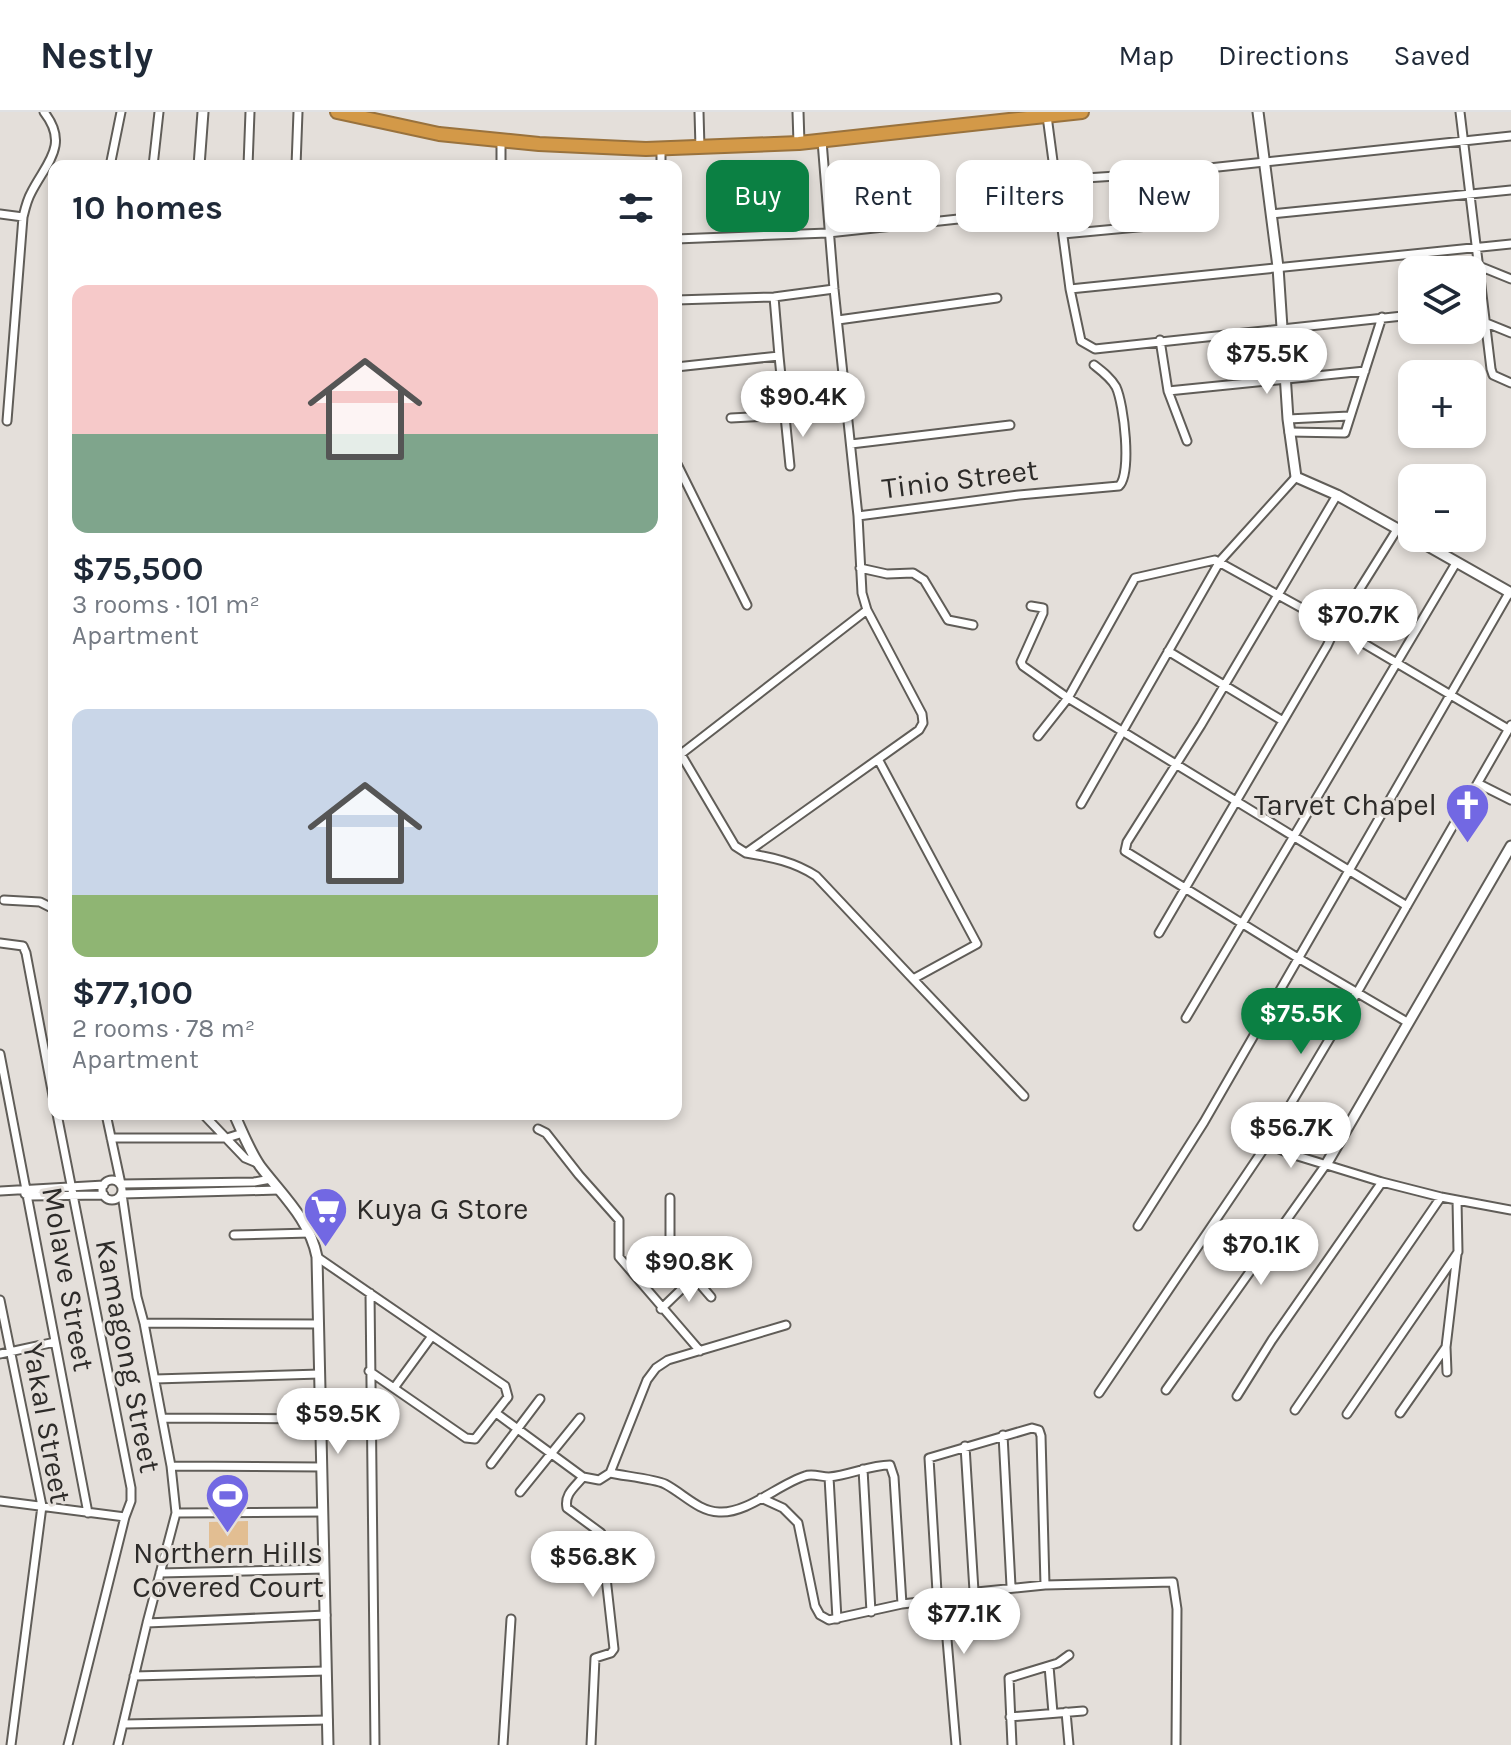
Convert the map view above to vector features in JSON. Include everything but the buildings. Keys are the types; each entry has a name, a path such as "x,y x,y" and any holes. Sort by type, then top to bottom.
{"highway":[{"path":"337,112 421,131 501,141 661,149 822,141 1082,112"}],"street":[{"path":"44,112 56,133 51,160"},
{"path":"111,160 121,112"},
{"path":"154,160 159,112"},
{"path":"199,160 203,112"},
{"path":"248,160 250,112"},
{"path":"296,160 298,112"},
{"path":"699,112 700,148"},
{"path":"798,112 799,143"},
{"path":"1258,112 1278,267 1289,432 1296,477"},
{"path":"1460,112 1476,256"},
{"path":"1047,116 1052,160"},
{"path":"1093,178 1511,136"},
{"path":"501,141 501,160"},
{"name":"Tinio Street","path":"822,141 828,233 858,516 1019,495 1119,486 1126,476 1122,403 1111,378 1094,365"},
{"path":"661,149 661,160"},
{"path":"7,421 23,217 30,195 48,166"},
{"path":"1271,214 1511,190"},
{"path":"0,214 23,217"},
{"path":"682,239 828,233 956,219"},
{"path":"1109,230 1063,234 1081,341 1095,349 1398,316"},
{"path":"1070,289 1511,244"},
{"path":"1486,269 1511,279"},
{"path":"682,300 774,297 834,289"},
{"path":"774,297 790,466"},
{"path":"838,320 997,298"},
{"path":"1289,432 1342,434 1346,430 1382,317"},
{"path":"1486,323 1511,333"},
{"path":"1486,334 1493,375 1511,383"},
{"path":"1160,340 1168,391 1187,441"},
{"path":"682,366 779,356"},
{"path":"1168,391 1365,371"},
{"path":"731,418 785,415"},
{"path":"1288,419 1349,416"},
{"path":"851,444 1010,425"},
{"path":"682,474 747,605"},
{"path":"1159,933 1336,627 1398,528 1296,477"},
{"path":"1081,804 1220,561 1296,477"},
{"path":"1337,495 1127,842 1125,851 1407,1022"},
{"path":"746,853 919,730 923,723 922,714 867,610 862,593 858,516"},
{"path":"1138,1226 1204,1122 1510,593 1438,552"},
{"path":"1038,736 1068,698 1135,578 1215,560 1397,662 1450,696 1510,727 1267,1144 1099,1393"},
{"path":"1186,1018 1456,563"},
{"path":"860,568 887,574 913,573 924,580 948,620 973,625"},
{"path":"1031,606 1043,608 1043,613 1021,664 1068,698 1407,906"},
{"path":"682,753 867,610"},
{"path":"1168,651 1283,721"},
{"path":"682,756 735,846 746,853 807,869 816,876 1024,1096"},
{"path":"878,759 977,944 913,979"},
{"path":"1479,784 1511,800"},
{"path":"1166,1390 1327,1163 1511,846"},
{"path":"4,900 40,902 48,906"},
{"path":"0,943 23,946 26,953 48,1069"},
{"name":"Molave Street","path":"0,1054 88,1513"},
{"name":"Kamagong Street","path":"58,1120 131,1488 131,1501 68,1745"},
{"path":"107,1120 121,1184 137,1297 171,1466 176,1513 118,1745"},
{"path":"209,1120 245,1158 258,1163"},
{"path":"237,1120 258,1163 299,1214 310,1233 317,1257 328,1745"},
{"path":"538,1129 546,1133 619,1220 619,1257 700,1351"},
{"path":"111,1138 227,1138 243,1133"},
{"path":"1267,1144 1382,1182 1511,1210"},
{"path":"71,1191 104,1185 112,1180 121,1184 254,1182 271,1179"},
{"path":"1237,1396 1272,1340 1382,1182"},
{"path":"104,1185 104,1195 108,1200 115,1200 122,1194 279,1190"},
{"path":"0,1191 71,1191 104,1195"},
{"path":"1295,1410 1441,1197"},
{"path":"670,1198 670,1246 711,1297"},
{"path":"1447,1372 1446,1347 1458,1252 1457,1200"},
{"path":"234,1235 310,1233"},
{"path":"1347,1414 1458,1252"},
{"path":"317,1257 505,1386 508,1397 475,1439 466,1438 369,1371"},
{"path":"661,1309 694,1277"},
{"path":"370,1293 375,1745"},
{"name":"Yakal Street","path":"0,1300 42,1506 11,1745"},
{"path":"144,1323 319,1324"},
{"path":"496,1413 583,1477 599,1480 610,1473 647,1380 656,1368 668,1360 786,1325"},
{"path":"394,1388 432,1336"},
{"path":"0,1354 55,1342"},
{"path":"1400,1413 1446,1347"},
{"path":"155,1379 320,1374"},
{"path":"491,1464 540,1399"},
{"path":"162,1418 321,1419"},
{"path":"520,1492 580,1418"},
{"path":"1045,1585 1039,1430 1032,1428 931,1456 928,1461 937,1591 947,1595 1011,1586 1173,1582 1177,1609 1176,1745"},
{"path":"1003,1435 1011,1586"},
{"path":"965,1446 974,1591"},
{"path":"610,1473 662,1482 698,1507 721,1513 761,1498 806,1475 829,1477 888,1464 893,1470 902,1604"},
{"path":"171,1466 322,1467"},
{"path":"863,1469 871,1612"},
{"path":"583,1477 567,1496 567,1508 601,1533 614,1649 595,1658 591,1745"},
{"path":"829,1477 837,1619"},
{"path":"761,1498 783,1508 798,1523 815,1606 824,1618 837,1619 902,1604 928,1601 944,1604"},
{"path":"0,1501 125,1517"},
{"path":"176,1513 323,1512"},
{"path":"160,1573 324,1569"},
{"path":"947,1595 944,1604 956,1745"},
{"path":"147,1623 326,1615"},
{"path":"503,1745 511,1619"},
{"path":"1012,1745 1009,1677 1049,1666 1069,1655"},
{"path":"1049,1666 1053,1713"},
{"path":"134,1676 326,1671"},
{"path":"1010,1717 1083,1711"},
{"path":"1066,1712 1069,1745"},
{"path":"124,1724 328,1720"}],"shaded area":[{"name":"Northern Hills Covered Court","path":"248,1521 248,1547 209,1548 209,1522"}],"place":[{"name":"Tarvet Chapel","path":"1468,844"},
{"name":"Kuya G Store","path":"325,1248"},
{"name":"Northern Hills Covered Court","path":"228,1534"}]}
